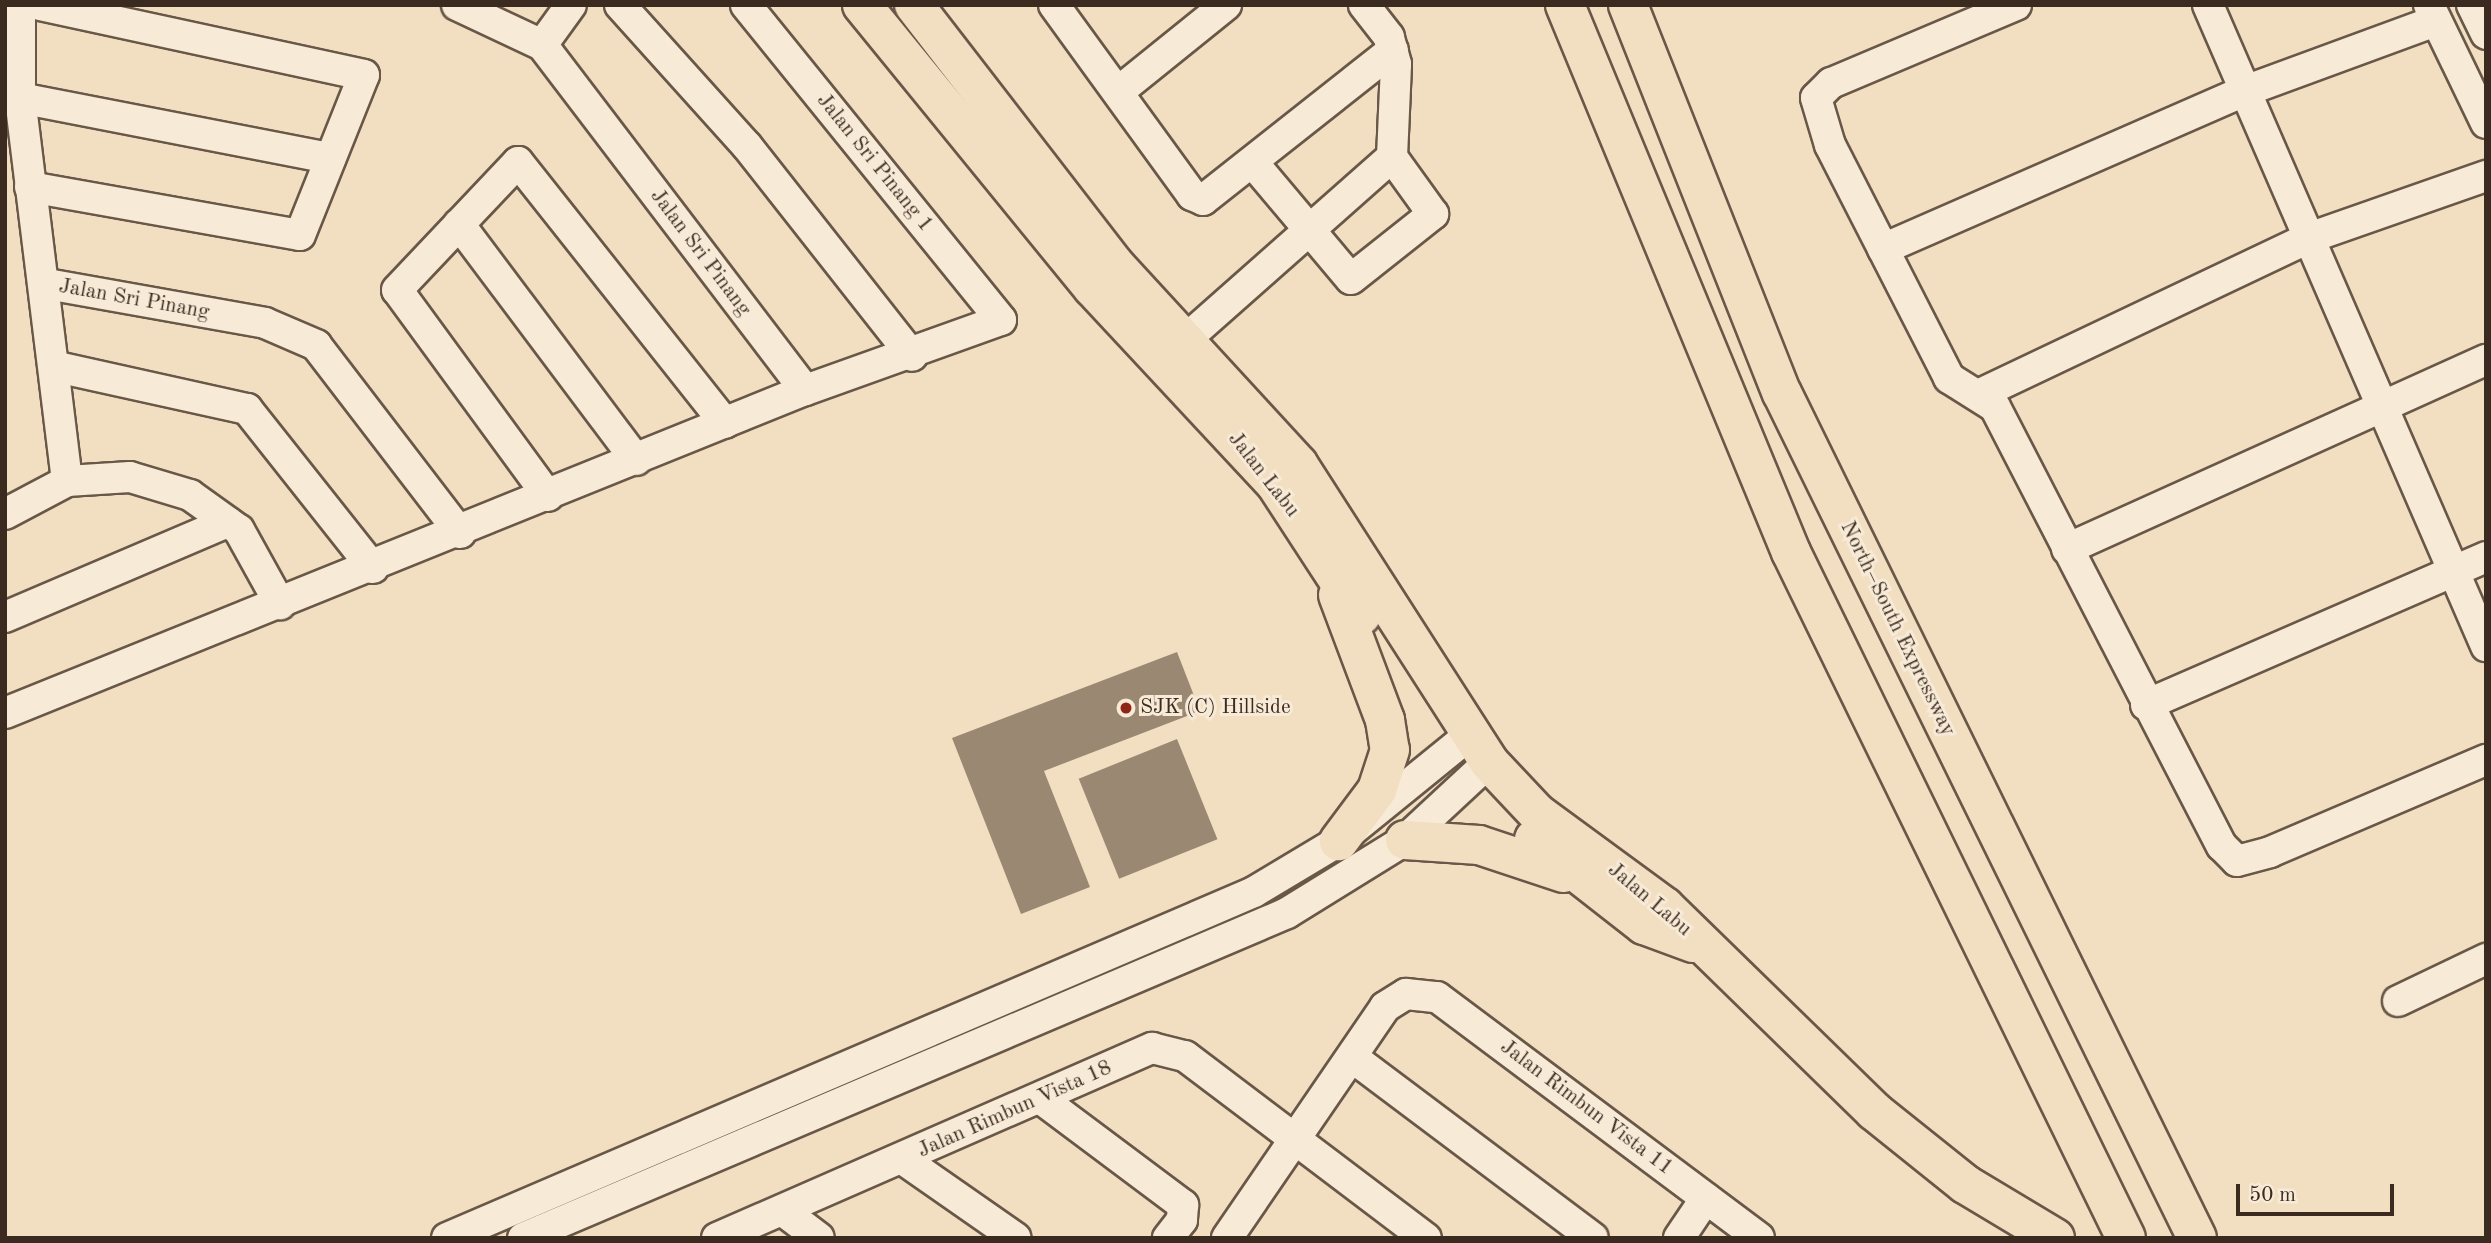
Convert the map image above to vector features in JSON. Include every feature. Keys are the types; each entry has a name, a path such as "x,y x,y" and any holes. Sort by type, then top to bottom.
{"main road":[{"name":"Jalan Labu","path":"862,5 1093,288 1275,483 1324,558 1470,757 1582,880 1644,925 1705,947"},
{"name":"Jalan Labu","path":"914,5 1116,266 1298,464 1470,757 1537,813 1665,907 1874,1111 1965,1184 2055,1238"},
{"path":"1565,5 1791,552 2070,1134 2126,1238"},
{"name":"North–South Expressway","path":"1628,5 1783,393 2124,1097 2197,1238"},
{"path":"1324,558 1385,720 1390,750 1377,790 1339,841"},
{"path":"1405,840 1479,845 1582,880"}],"street":[{"name":"Jalan Sri Pinang","path":"20,5 20,97 30,187 47,284 67,481"},
{"path":"30,187 300,234 363,75 41,5"},
{"name":"Jalan Sri Pinang","path":"457,5 542,45 805,390"},
{"path":"542,45 571,5"},
{"path":"5,713 460,533 805,390 912,356 747,146 620,5"},
{"name":"Jalan Sri Pinang 1","path":"746,5 1001,320 912,356"},
{"path":"1054,5 1192,195 1214,197 1393,50"},
{"path":"1118,93 1226,5"},
{"path":"1254,164 1351,279 1430,220 1433,209 1392,158 1393,50 1364,5"},
{"path":"2016,5 1831,83 1816,98 1830,145 1949,378 1995,407 2146,705 2222,846 2236,861 2486,760"},
{"path":"2208,5 2486,646"},
{"path":"2472,5 2486,34"},
{"path":"1883,249 2245,91 2432,13 2486,123"},
{"path":"20,97 330,158"},
{"path":"1185,340 1306,228 1392,158"},
{"path":"548,496 397,290 518,163 725,423"},
{"path":"1978,396 2309,238 2486,176"},
{"path":"459,225 636,460"},
{"name":"Jalan Sri Pinang","path":"47,284 265,323 316,345 460,533"},
{"path":"2067,549 2486,360"},
{"path":"57,367 247,409 373,568"},
{"path":"5,514 67,481 130,477 190,495 228,522 261,561 280,604"},
{"path":"5,617 228,522"},
{"path":"2146,705 2486,557"},
{"path":"523,1238 1063,1006 1287,913 1405,840 1470,757"},
{"path":"447,1238 1254,892 1470,757"},
{"path":"2398,1001 2486,959"},
{"path":"1049,978 1063,1006"},
{"name":"Jalan Rimbun Vista 11","path":"1352,1057 1385,1007 1406,994 1437,997 1759,1238"},
{"name":"Jalan Rimbun Vista 18","path":"717,1238 904,1160 1040,1098 1163,1048 1185,1056 1426,1238"},
{"path":"1232,1236 1352,1057 1593,1238"},
{"path":"1040,1098 1183,1205 1182,1220 1168,1238"},
{"path":"904,1160 1016,1238"},
{"path":"1679,1238 1706,1198"},
{"path":"782,1210 819,1238"}],"building":[{"path":"1177,652 1200,711 1044,771 1090,887 1021,914 952,738"},
{"path":"1177,739 1217,839 1119,879 1079,779"}],"place":[{"name":"SJK (C) Hillside","path":"1126,708"}]}
